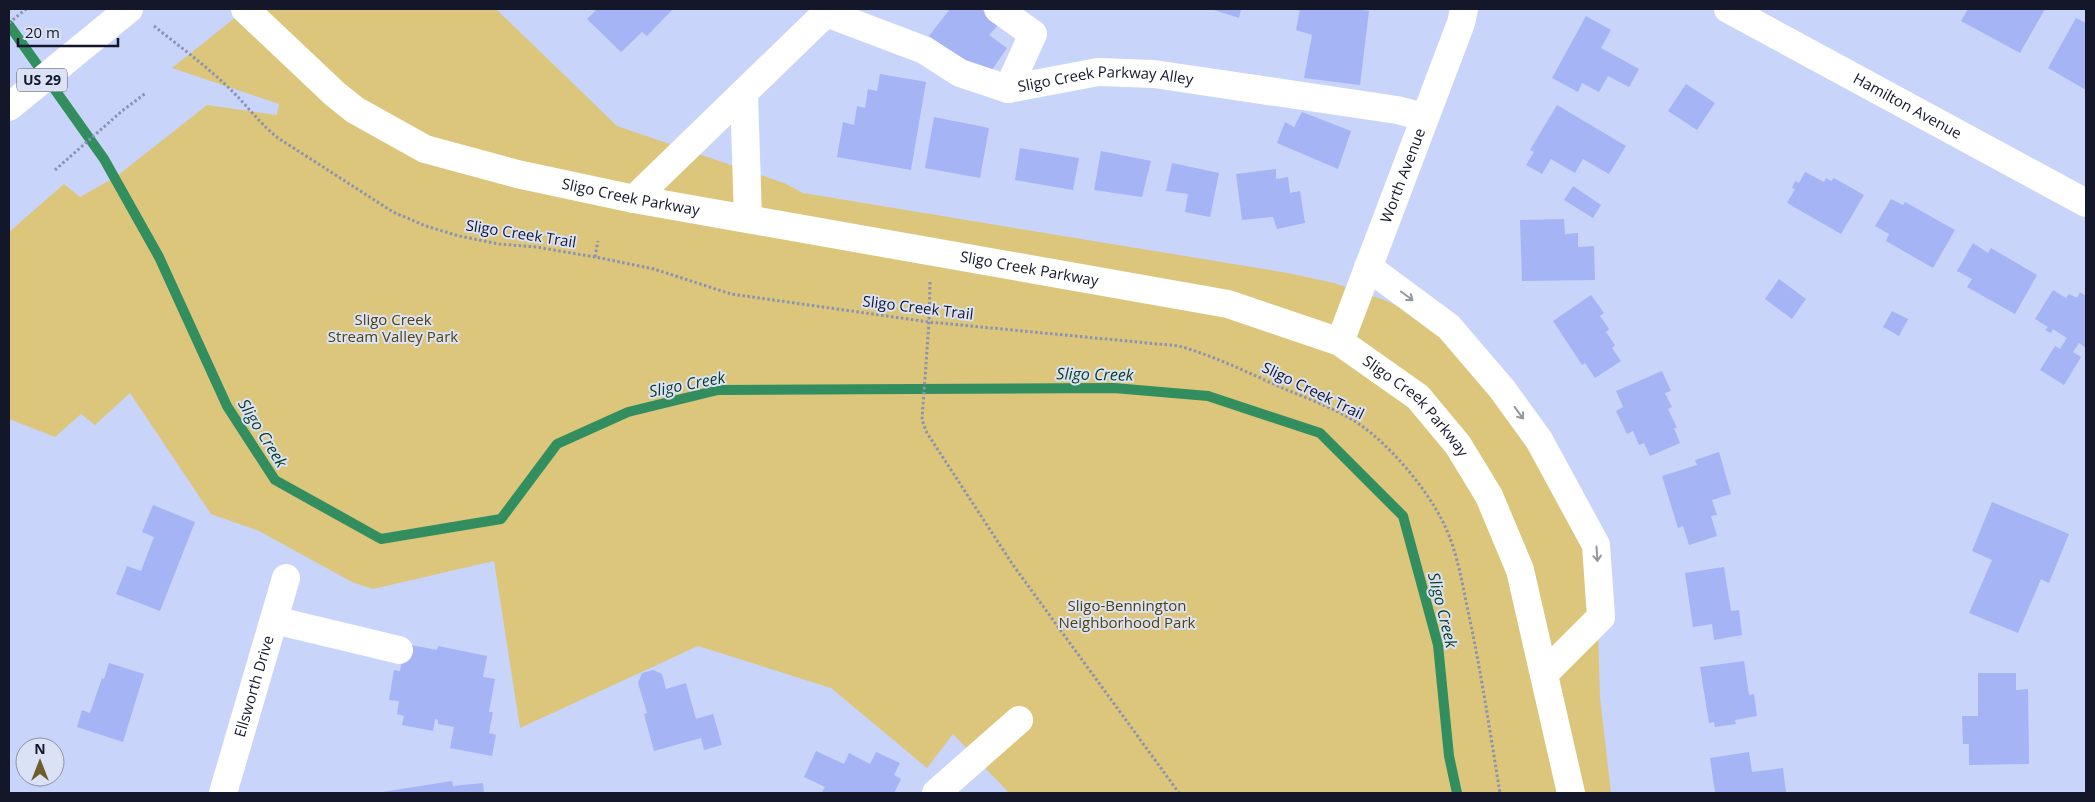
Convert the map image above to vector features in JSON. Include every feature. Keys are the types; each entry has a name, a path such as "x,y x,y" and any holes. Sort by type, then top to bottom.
{"main road":[{"name":"Sligo Creek Parkway","path":"245,9 335,94 355,110 425,149 517,174 634,199 1228,304 1340,342 1418,397 1458,445 1489,496 1520,570 1571,793"},
{"path":"998,9 1033,34 1008,89"},
{"name":"Worth Avenue","path":"1340,342 1461,22 1464,9"},
{"name":"Hamilton Avenue","path":"1728,9 2086,203"},
{"name":"Sligo Creek Parkway Alley","path":"634,199 827,11 924,50 960,73 1008,89 1098,72 1154,74 1397,110 1425,117"},
{"name":"US 29","path":"9,107 75,52 138,14"},
{"path":"744,93 748,219"},
{"path":"1368,267 1448,327 1502,389 1539,440 1596,545 1601,618 1544,674"},
{"name":"Ellsworth Drive","path":"223,793 286,578"},
{"path":"274,620 400,650"},
{"path":"936,793 1019,720"}],"path":[{"path":"9,23 26,9"},
{"name":"Sligo Creek Trail","path":"138,14 211,72 272,134 393,212 426,226 459,236 499,244 536,247 595,256 654,269 731,294 929,322 1178,346 1202,353 1326,407 1357,423 1392,454 1429,499 1444,524 1457,558 1481,673 1500,793"},
{"path":"55,170 122,111 146,93"},
{"path":"595,256 598,240"},
{"path":"930,252 929,322 922,420 927,433 1013,565 1179,793"}],"green space":[{"name":"Sligo Creek Stream Valley Park","path":"246,9 496,9 617,126 784,183 803,193 1288,273 1334,283 1387,301 1437,326 1516,387 1586,556 1598,628 1600,697 1611,793 1009,793 953,734 927,768 831,688 698,646 520,728 494,561 373,589 352,582 259,531 211,514 130,393 95,425 81,414 55,437 9,419 9,232 64,184 80,197 117,176 207,105 277,115 279,104 172,68"}],"building":[{"path":"597,9 673,9 647,36 642,32 621,52 587,19"},
{"path":"950,9 981,9 1000,23 989,35 1007,48 987,77 929,36"},
{"path":"1211,9 1241,9 1239,18"},
{"path":"1300,9 1353,9 1369,11 1360,85 1304,78 1312,35 1296,30"},
{"path":"1968,9 2045,9 2020,53 1961,21"},
{"path":"1586,16 1611,30 1601,48 1639,69 1629,87 1608,76 1599,92 1582,83 1578,92 1552,78"},
{"path":"2076,18 2086,23 2086,90 2048,68"},
{"path":"880,74 926,82 911,170 837,157 843,122 854,125 857,106 865,108 868,89 877,91"},
{"path":"1686,84 1715,103 1697,130 1668,111"},
{"path":"1557,105 1626,146 1609,174 1583,159 1575,173 1551,159 1542,174 1526,165 1534,152 1530,150"},
{"path":"1302,112 1351,131 1338,169 1277,143 1285,122 1294,127"},
{"path":"934,117 989,128 980,178 925,168"},
{"path":"1020,148 1079,158 1073,190 1015,180"},
{"path":"1101,151 1151,161 1142,197 1094,190"},
{"path":"1172,163 1219,173 1210,217 1185,212 1188,194 1166,191"},
{"path":"1276,169 1276,179 1288,177 1290,193 1300,191 1305,223 1277,229 1273,217 1242,220 1236,174"},
{"path":"1805,172 1824,182 1826,178 1831,181 1834,178 1864,195 1841,234 1787,203 1795,189 1792,188 1795,181 1799,183"},
{"path":"1573,186 1601,205 1593,218 1564,200"},
{"path":"1891,199 1903,205 1905,202 1955,230 1933,268 1886,241 1889,234 1875,226"},
{"path":"1564,219 1565,234 1578,233 1578,247 1594,246 1595,280 1522,281 1520,220"},
{"path":"1973,243 1988,253 1991,248 2037,275 2015,314 1967,287 1972,279 1957,271"},
{"path":"1779,279 1806,299 1792,319 1765,299"},
{"path":"2053,290 2066,298 2069,294 2077,298 2080,292 2086,296 2086,348 2079,343 2073,352 2081,357 2064,385 2040,370 2055,346 2060,349 2067,338 2053,329 2051,333 2045,330 2048,327 2035,319"},
{"path":"1591,295 1604,313 1600,316 1609,329 1606,332 1615,345 1612,348 1621,361 1595,378 1585,363 1582,365 1553,321"},
{"path":"1892,311 1908,319 1899,336 1883,327"},
{"path":"1662,371 1671,391 1665,393 1672,407 1668,409 1677,428 1674,428 1680,443 1650,456 1644,443 1639,445 1633,431 1627,434 1616,411 1623,407 1616,391"},
{"path":"1719,452 1731,494 1712,500 1717,515 1711,516 1717,536 1689,545 1683,526 1678,528 1662,476 1697,465 1695,460"},
{"path":"1992,502 2069,534 2049,583 2041,579 2018,633 1969,613 1992,560 1972,551"},
{"path":"153,505 195,522 160,611 116,594 127,566 141,571 154,537 142,532"},
{"path":"1724,567 1731,611 1739,610 1742,635 1714,640 1712,624 1693,627 1685,573"},
{"path":"405,644 437,650 438,646 487,656 483,677 495,679 489,712 493,712 489,733 496,735 492,756 450,748 454,727 438,724 438,720 435,719 433,731 402,725 404,716 397,714 399,701 389,700 394,670 400,671"},
{"path":"1744,661 1749,695 1754,694 1757,716 1735,720 1736,724 1715,727 1714,722 1709,723 1700,667"},
{"path":"109,663 144,674 123,742 77,727 82,710 90,713"},
{"path":"653,670 662,674 666,689 686,683 696,719 713,714 722,745 704,750 701,738 654,751 644,714 647,713 638,683 642,673"},
{"path":"1978,673 2016,673 2016,690 2028,689 2029,764 1969,765 1969,744 1963,744 1962,716 1978,716"},
{"path":"816,751 844,764 849,753 870,764 876,752 900,763 894,775 901,779 894,793 825,793 822,792 825,787 804,777"},
{"path":"1749,752 1752,772 1783,768 1786,793 1715,793 1710,758"},
{"path":"452,781 453,786 483,783 484,793 376,793"}],"waterway":[{"name":"Sligo Creek","path":"9,25 104,159 159,257 227,406 275,480 381,539 501,519 557,444 628,412 718,390 1114,388 1208,396 1320,433 1403,516 1438,645 1449,756 1457,793"}],"park label":[{"name":"Sligo-Bennington Neighborhood Park","path":"1127,614"}]}
